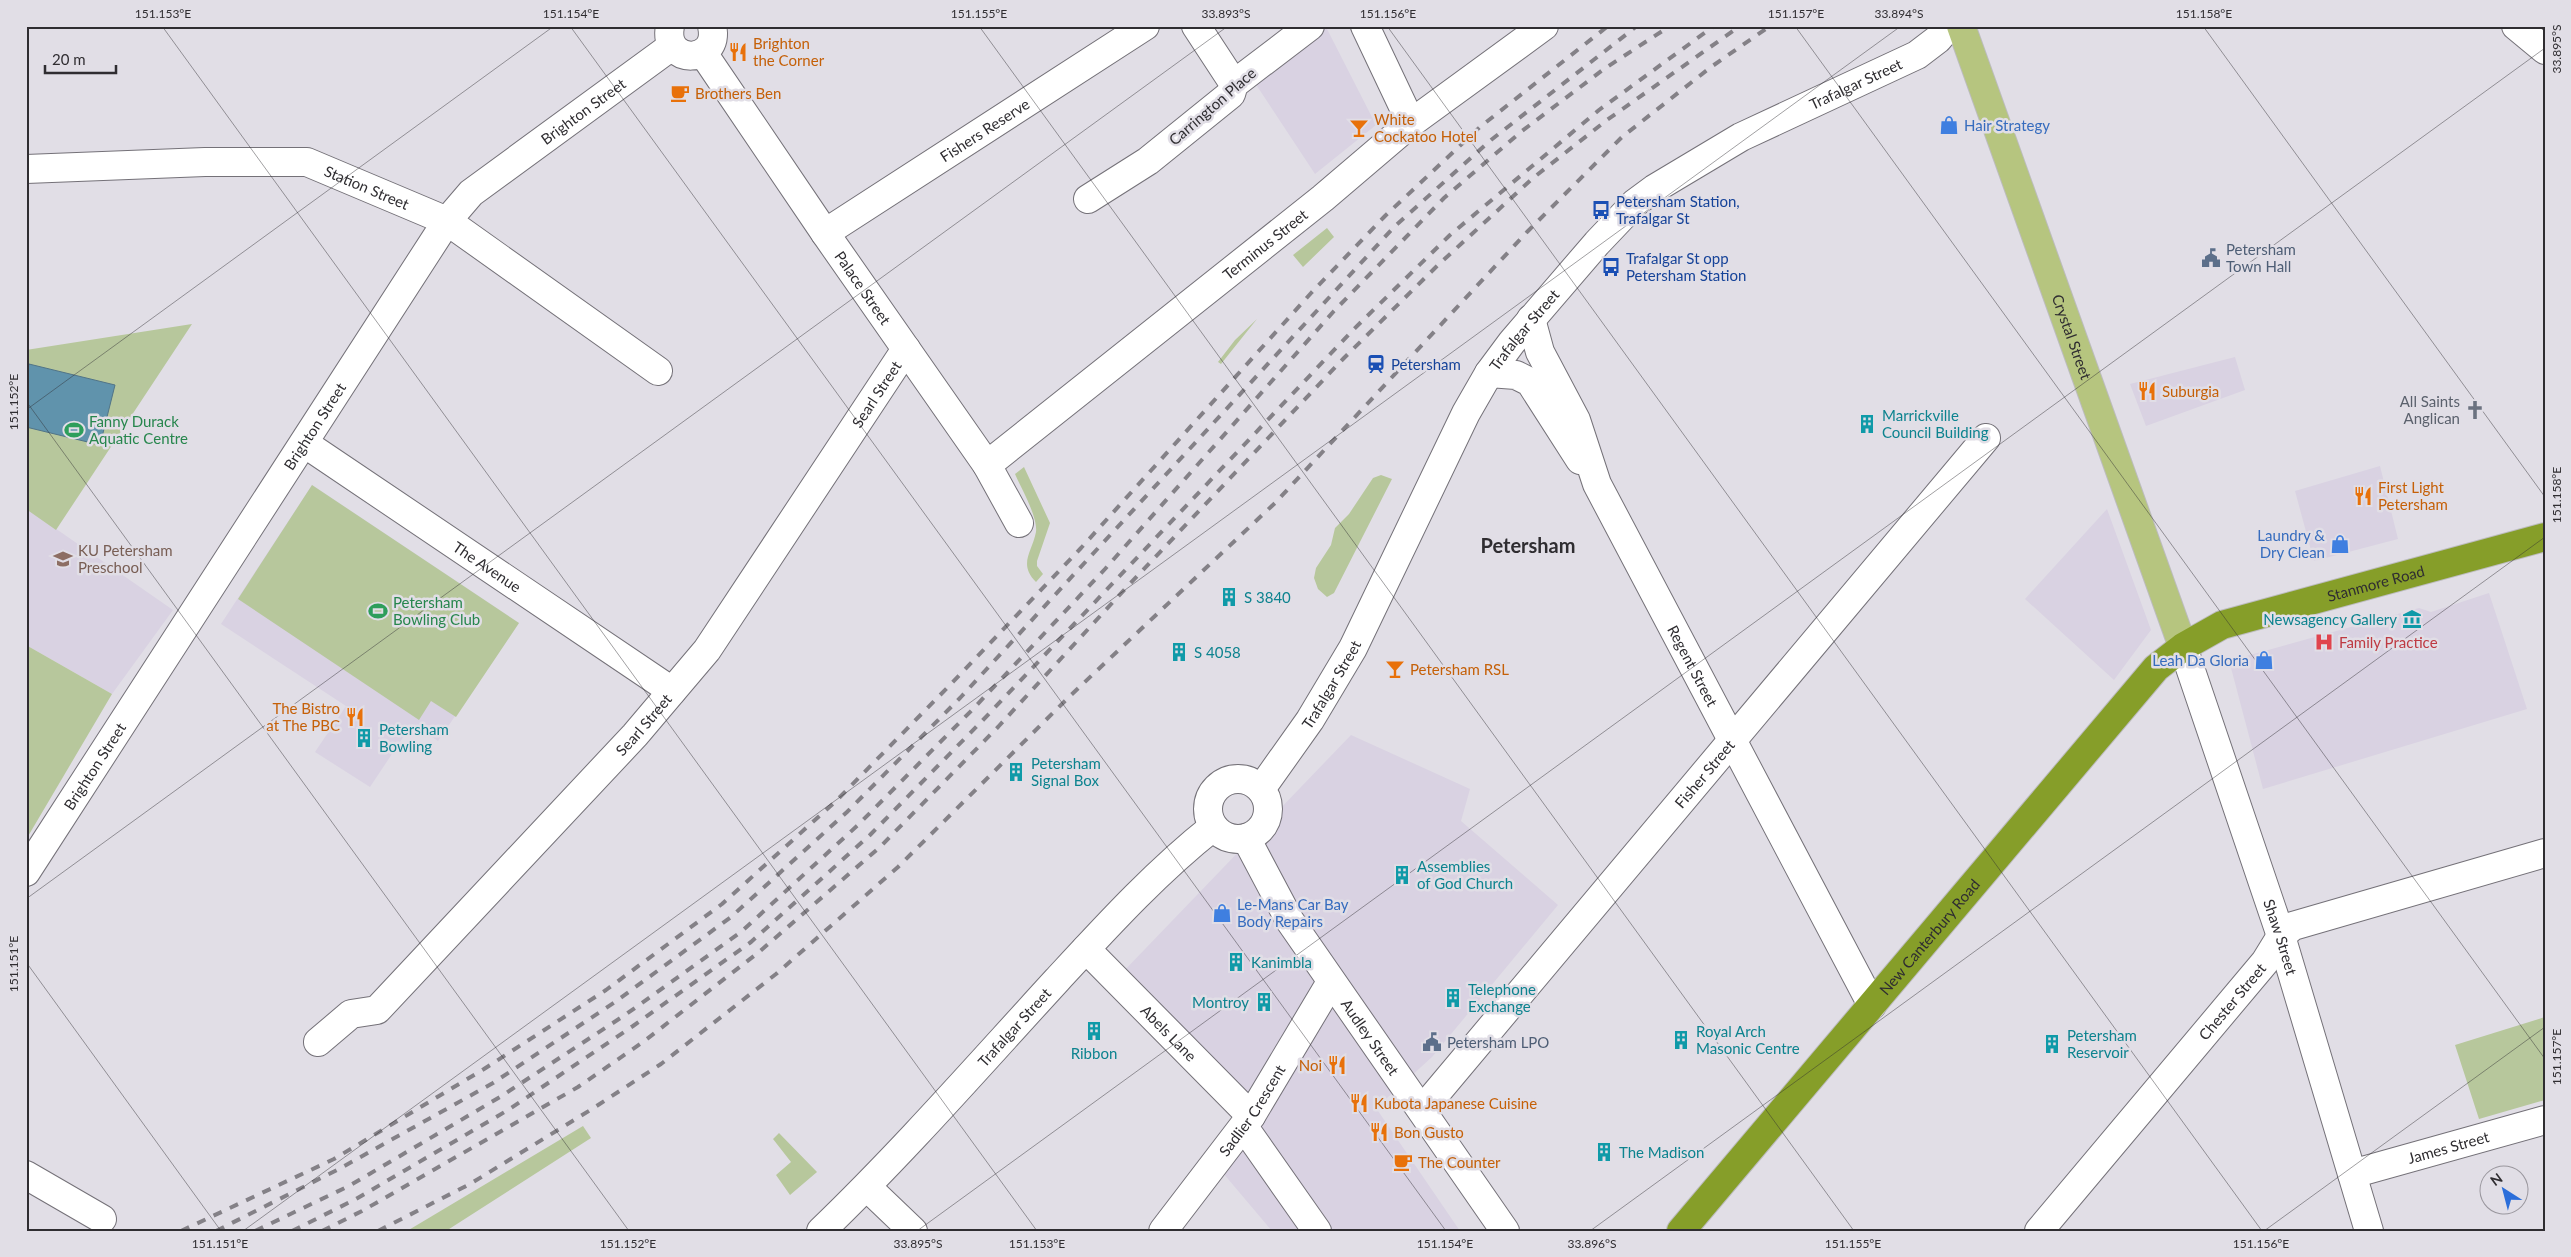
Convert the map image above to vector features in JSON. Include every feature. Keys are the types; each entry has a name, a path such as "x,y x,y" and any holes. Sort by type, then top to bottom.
{"highway":[{"name":"Stanmore Road","path":"2183,647 2222,625 2545,536"},
{"name":"New Canterbury Road","path":"1680,1231 1872,1005 2149,673 2183,647"}],"main road":[{"name":"Crystal Street","path":"1961,26 2183,647"}],"street":[{"path":"671,36 682,55 690,56 703,53 712,42 712,26"},
{"name":"Fishers Reserve","path":"825,233 1145,26"},
{"path":"1196,26 1234,84"},
{"name":"Carrington Place","path":"1088,200 1148,162 1231,94 1234,84 1310,26"},
{"path":"1365,26 1411,123"},
{"name":"Terminus Street","path":"988,465 1323,198 1411,123 1544,26"},
{"name":"Trafalgar Street","path":"1261,789 1310,720 1353,648 1466,412 1489,374 1531,319 1619,218 1654,189 1770,121 1909,60 1938,39 1949,26"},
{"path":"2516,26 2545,50"},
{"name":"Brighton Street","path":"28,866 447,221 471,193 671,36"},
{"name":"Palace Street","path":"703,53 825,233 988,465 1019,523"},
{"name":"Station Street","path":"26,169 205,162 307,162 447,221 658,371"},
{"name":"Regent Street","path":"1531,319 1540,352 1576,420 1597,484 1872,1005"},
{"name":"Searl Street","path":"318,1042 351,1014 377,1010 634,734 707,650 906,349"},
{"path":"1489,374 1516,375 1530,382 1568,443 1597,484"},
{"name":"Fisher Street","path":"1422,1110 1986,438"},
{"name":"The Avenue","path":"304,443 672,691"},
{"name":"Shaw Street","path":"2183,647 2281,936 2369,1231"},
{"path":"1236,778 1246,779 1261,789 1268,805 1268,814 1261,829 1246,838 1228,838 1213,827 1207,809 1208,800 1219,785 1236,778"},
{"name":"Trafalgar Street","path":"821,1231 866,1187 1086,949 1158,875 1213,827"},
{"name":"Audley Street","path":"1246,838 1280,905 1331,982 1505,1231"},
{"name":"Chester Street","path":"2039,1231 2265,962 2281,936 2293,926 2545,852"},
{"name":"Abels Lane","path":"1086,949 1247,1122 1317,1231"},
{"name":"Sadlier Crescent","path":"1163,1231 1247,1122 1331,982"},
{"name":"James Street","path":"2352,1174 2545,1120"},
{"path":"26,1175 102,1219"},
{"path":"866,1187 884,1201 913,1231"}],"shaded area":[{"path":"1326,27 1376,125 1315,174 1255,83"},
{"path":"2235,357 2245,390 2146,426 2130,384"},
{"path":"2380,466 2398,539 2314,561 2295,491"},
{"name":"Petersham Bowling Club","path":"312,485 519,623 438,741 412,724 370,787 315,752 346,706 221,624"},
{"name":"KU Petersham Preschool","path":"26,508 173,610 112,694 26,645"},
{"path":"2107,509 2151,630 2114,680 2025,599"},
{"path":"2489,593 2527,709 2263,789 2230,664 2232,660 2419,608 2431,612"},
{"path":"1351,735 1470,789 1461,821 1558,905 1432,1057 1376,1108 1460,1231 1272,1231 1223,1173 1263,1112 1120,975"}],"green space":[{"path":"1327,228 1334,237 1303,267 1293,255"},
{"path":"1257,319 1221,364 1218,362 1235,340"},
{"name":"Fanny Durack Aquatic Centre","path":"192,324 56,530 26,509 26,350"},
{"path":"1024,467 1050,523 1037,561 1037,566 1043,574 1036,582 1031,576 1027,564 1036,526 1032,511 1015,474"},
{"path":"1381,475 1392,479 1334,593 1327,597 1318,589 1314,578 1316,568 1331,545 1335,528 1349,514 1373,478"},
{"name":"Petersham Bowling Club","path":"312,485 519,623 456,717 431,701 419,720 238,599"},
{"path":"26,645 112,694 27,838 26,838"},
{"path":"2545,1017 2545,1100 2479,1119 2455,1045"},
{"path":"583,1126 591,1138 446,1231 407,1231"},
{"path":"779,1133 817,1172 790,1195 776,1175 791,1162 773,1139"}],"water":[{"path":"29,364 115,385 100,445 26,427 26,376"}],"railway":[{"path":"181,1231 334,1159 484,1069 606,990 722,904 836,801 949,686 1081,548 1312,292 1385,216 1480,127 1608,26"},
{"path":"216,1231 339,1169 493,1083 615,1002 731,917 847,812 960,698 1395,226 1491,140 1637,26"},
{"path":"255,1231 349,1186 500,1097 625,1015 741,932 858,825 973,709 1105,569 1334,311 1444,198 1522,131 1604,69 1670,26"},
{"path":"292,1231 356,1199 508,1110 633,1026 751,942 870,835 983,720 1354,329 1450,235 1599,110 1714,26"},
{"path":"322,1231 362,1211 578,1087 643,1042 759,952 880,847 998,727 1125,589 1344,358 1437,266 1533,178 1607,120 1740,26"},
{"path":"378,1231 470,1184 592,1109 661,1064 776,974 898,867 1071,695 1275,503 1527,232 1622,137 1711,67 1770,26"}],"place":[{"name":"Brighton the Corner","path":"738,52"},
{"name":"Brothers Ben","path":"680,93"},
{"name":"Hair Strategy","path":"1949,125"},
{"name":"White Cockatoo Hotel","path":"1359,128"},
{"name":"Petersham Station, Trafalgar St","path":"1601,210"},
{"name":"Petersham Town Hall","path":"2211,258"},
{"name":"Trafalgar St opp Petersham Station","path":"1611,267"},
{"name":"Petersham","path":"1376,364"},
{"name":"Suburgia","path":"2147,391"},
{"name":"All Saints Anglican","path":"2475,410"},
{"name":"Marrickville Council Building","path":"1867,424"},
{"name":"Fanny Durack Aquatic Centre","path":"74,430"},
{"name":"First Light Petersham","path":"2363,496"},
{"name":"Laundry & Dry Clean","path":"2340,544"},
{"name":"KU Petersham Preschool","path":"63,559"},
{"name":"S 3840","path":"1229,597"},
{"name":"Petersham Bowling Club","path":"378,611"},
{"name":"Newsagency Gallery","path":"2412,619"},
{"name":"Family Practice","path":"2324,642"},
{"name":"S 4058","path":"1179,652"},
{"name":"Leah Da Gloria","path":"2264,660"},
{"name":"Petersham RSL","path":"1395,669"},
{"name":"The Bistro at The PBC","path":"355,717"},
{"name":"Petersham Bowling","path":"364,738"},
{"name":"Petersham Signal Box","path":"1016,772"},
{"name":"Assemblies of God Church","path":"1402,875"},
{"name":"Le-Mans Car Bay Body Repairs","path":"1222,913"},
{"name":"Kanimbla","path":"1236,962"},
{"name":"Telephone Exchange","path":"1453,998"},
{"name":"Montroy","path":"1264,1002"},
{"name":"Ribbon","path":"1094,1031"},
{"name":"Royal Arch Masonic Centre","path":"1681,1040"},
{"name":"Petersham LPO","path":"1432,1042"},
{"name":"Petersham Reservoir","path":"2052,1044"},
{"name":"Noi","path":"1337,1065"},
{"name":"Kubota Japanese Cuisine","path":"1359,1103"},
{"name":"Bon Gusto","path":"1379,1132"},
{"name":"The Madison","path":"1604,1152"},
{"name":"The Counter","path":"1403,1162"}],"district":[{"name":"Petersham","path":"1528,545"}]}
